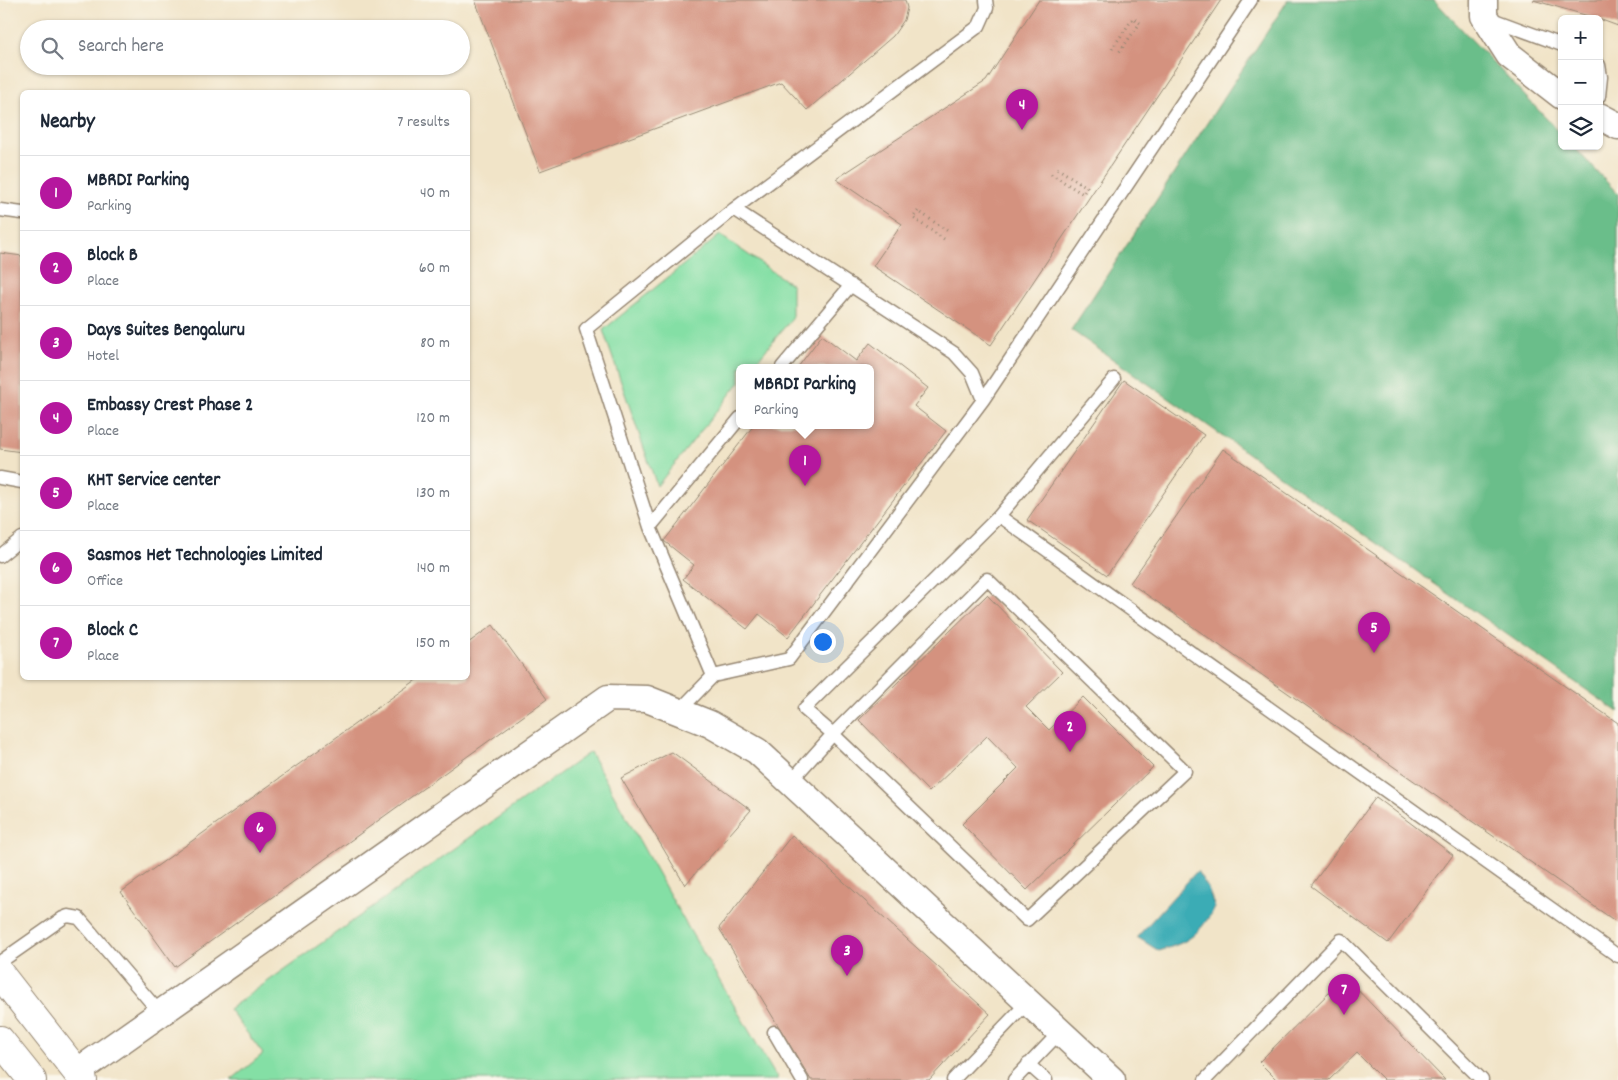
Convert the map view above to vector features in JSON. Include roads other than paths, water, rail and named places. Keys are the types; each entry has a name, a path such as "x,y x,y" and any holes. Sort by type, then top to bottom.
{"main road":[{"path":"0,974 80,1076"},
{"path":"0,1040 32,1080"}],"street":[{"path":"1484,8 1509,55 1558,93"},
{"path":"1603,118 1618,126"},
{"path":"80,1076 160,1013 608,698 647,699 710,724 757,751 1112,1080"}],"lane":[{"path":"713,676 650,527 586,329 734,209 979,26 987,8 986,0"},
{"path":"679,711 713,676 789,659 983,400 1251,0"},
{"path":"1484,8 1558,43"},
{"path":"734,209 954,353 972,373 983,400"},
{"path":"0,210 20,213"},
{"path":"785,364 851,285"},
{"path":"790,782 833,734 987,579 1185,771 1027,920 833,734 804,709 998,516 1114,379"},
{"path":"650,527 736,423"},
{"path":"0,478 20,482"},
{"path":"998,516 1618,956"},
{"path":"0,556 20,540"},
{"path":"0,962 63,918 73,916 79,918 160,1013"},
{"path":"1207,1079 1341,940 1482,1080"},
{"path":"953,1080 1028,1002"},
{"path":"774,1032 802,1080"},
{"path":"1014,1080 1060,1032"},
{"path":"1028,1064 1046,1080"}],"water":[{"path":"1197,871 1208,888 1215,908 1198,931 1179,944 1159,951 1137,937"}],"place":[{"name":"Embassy Crest Phase 2","path":"1022,130"},
{"name":"MBRDI Parking","path":"805,486"},
{"name":"KHT Service center","path":"1374,653"},
{"name":"Block B","path":"1070,752"},
{"name":"Sasmos Het Technologies Limited","path":"260,853"},
{"name":"Days Suites Bengaluru","path":"847,976"},
{"name":"Block C","path":"1344,1015"}]}
